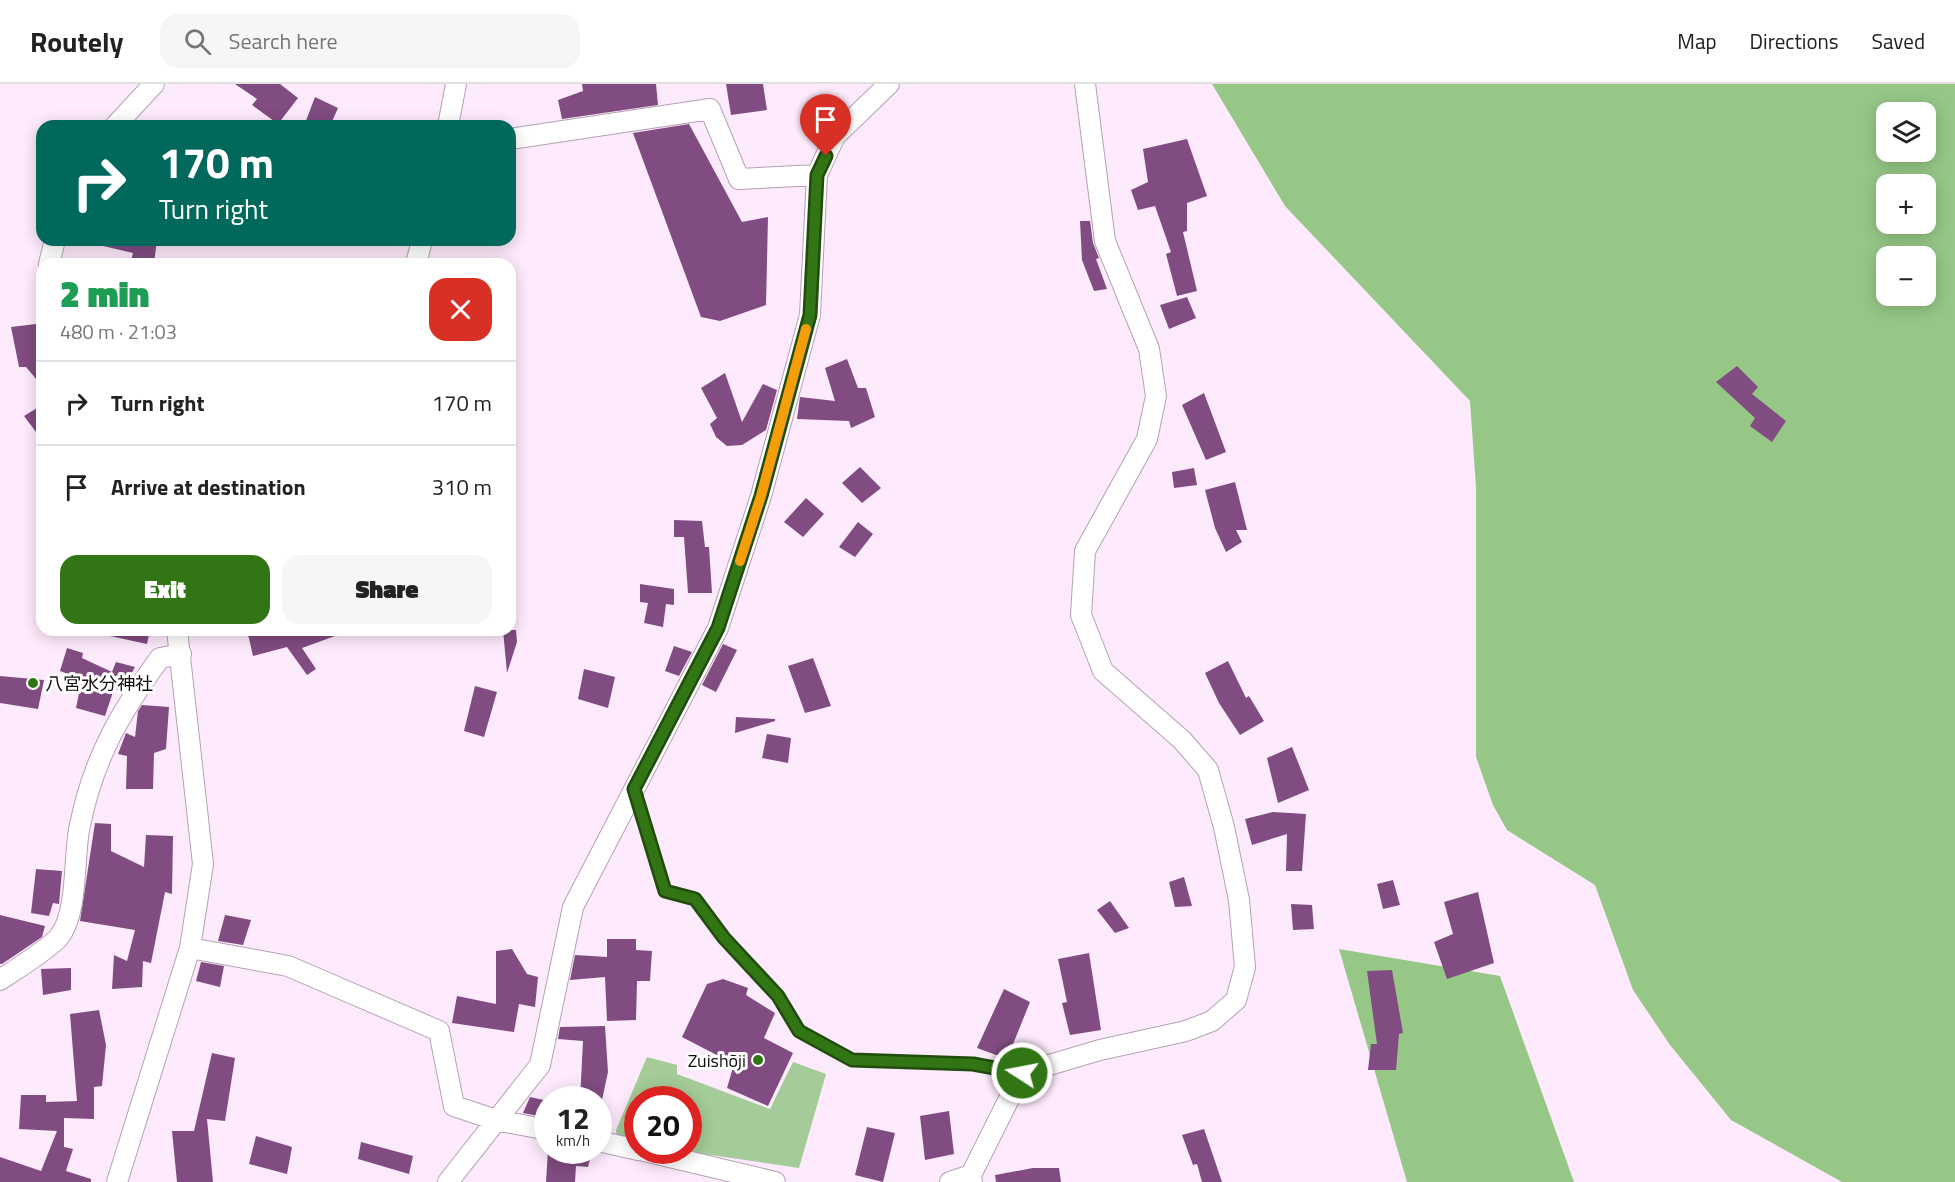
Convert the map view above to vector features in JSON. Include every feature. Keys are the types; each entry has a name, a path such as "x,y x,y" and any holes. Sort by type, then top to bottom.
{"street":[{"path":"121,120 154,84"},
{"path":"449,120 456,84"},
{"path":"448,1182 540,1065 573,907 718,628 761,496 810,315 817,175 835,136 889,84"},
{"path":"950,1182 971,1178 1022,1073 1100,1050 1186,1031 1212,1021 1236,1000 1245,967 1239,900 1224,827 1208,770 1182,740 1103,670 1081,615 1085,551 1147,439 1156,396 1149,349 1105,241 1085,84"},
{"path":"516,138 710,108 739,179 817,175"},
{"path":"117,1182 190,948 203,864 178,636"},
{"path":"0,980 60,936 70,908 76,878 79,827 97,764 110,733 160,658 181,654"},
{"path":"190,948 288,966 439,1031 454,1106 496,1120 534,1128"},
{"path":"698,1164 775,1182"}],"lane":[{"path":"634,789 665,891 695,899 724,938 778,996 799,1031 852,1060 973,1064 1022,1073"}],"green space":[{"path":"1212,84 1955,84 1955,1182 1842,1182 1731,1120 1670,1045 1633,990 1595,885 1507,830 1493,805 1476,757 1476,487 1470,401 1285,206"},
{"path":"1339,949 1500,976 1574,1182 1407,1182"},
{"path":"647,1057 677,1065 677,1074 770,1109 793,1062 826,1074 799,1168 702,1154 702,1086 635,1086"},
{"path":"624,1111 624,1141 617,1140 616,1130"}],"building":[{"path":"235,84 280,84 298,98 281,120 273,120 252,105 257,99"},
{"path":"582,84 656,84 658,105 562,119 558,100 583,91"},
{"path":"726,84 763,84 767,110 731,115"},
{"path":"315,97 338,108 333,120 306,120"},
{"path":"689,124 742,222 768,217 766,305 720,321 701,317 633,133"},
{"path":"1187,139 1207,196 1187,203 1187,231 1183,232 1197,291 1177,296 1166,254 1171,252 1155,206 1138,210 1131,190 1148,182 1143,149"},
{"path":"1080,221 1090,221 1093,243 1099,258 1096,259 1107,289 1094,291 1082,260"},
{"path":"103,246 156,246 155,258 132,258 133,253"},
{"path":"1187,297 1196,318 1169,329 1160,305"},
{"path":"36,324 36,379 26,367 19,367 11,327"},
{"path":"847,359 858,388 866,388 875,417 851,428 849,421 797,419 800,397 835,401 825,368"},
{"path":"1737,366 1758,387 1752,394 1786,421 1772,442 1750,426 1755,418 1716,382"},
{"path":"725,373 742,422 763,384 777,390 766,430 742,445 727,446 716,437 710,424 717,418 701,388"},
{"path":"1204,393 1226,452 1206,460 1182,405"},
{"path":"36,409 36,432 24,416"},
{"path":"860,467 881,488 862,503 842,483"},
{"path":"1194,468 1197,485 1174,488 1172,472"},
{"path":"1235,482 1247,530 1236,530 1242,542 1226,552 1215,528 1205,490"},
{"path":"806,498 824,514 803,537 784,522"},
{"path":"674,520 702,521 705,547 709,547 712,593 688,593 684,537 674,537"},
{"path":"858,522 873,534 855,557 839,547"},
{"path":"640,584 674,589 674,605 666,604 663,627 644,623 648,603 640,602"},
{"path":"516,630 517,642 507,673 504,636 516,636"},
{"path":"110,636 149,636 147,644"},
{"path":"248,636 335,636 302,648 316,669 307,675 287,647 253,656"},
{"path":"723,644 737,650 716,692 702,685"},
{"path":"674,646 692,652 679,676 665,671"},
{"path":"67,648 83,653 82,658 112,672 116,662 135,667 122,691 114,689 105,716 76,708 82,679 60,671"},
{"path":"813,658 831,706 805,713 788,666"},
{"path":"1228,661 1246,698 1249,696 1264,721 1240,735 1219,703 1205,673"},
{"path":"584,669 615,677 608,708 578,699"},
{"path":"0,676 44,680 38,709 0,703"},
{"path":"475,686 497,692 484,737 464,731"},
{"path":"142,705 169,707 166,749 154,753 153,789 126,789 127,756 118,754 126,733 135,737 138,711"},
{"path":"736,717 775,719 775,721 735,733"},
{"path":"767,734 791,738 788,763 762,758"},
{"path":"1292,747 1309,790 1278,803 1267,758"},
{"path":"1273,812 1306,814 1302,871 1286,871 1287,834 1252,845 1245,819"},
{"path":"95,823 111,824 111,851 144,867 146,835 173,836 172,894 165,892 151,963 143,961 142,987 112,989 114,955 127,961 135,930 80,921"},
{"path":"36,869 62,871 59,904 53,903 49,916 31,913"},
{"path":"1184,877 1192,906 1175,907 1169,882"},
{"path":"1393,880 1400,905 1383,909 1377,884"},
{"path":"1478,892 1494,963 1447,979 1434,942 1453,934 1444,902"},
{"path":"1110,901 1129,928 1115,933 1097,910"},
{"path":"1291,904 1312,905 1314,929 1293,930"},
{"path":"0,915 45,926 42,937 2,964 0,964"},
{"path":"225,915 251,920 243,945 218,941"},
{"path":"607,939 636,939 636,950 652,951 650,981 637,981 636,1020 607,1021 605,977 570,980 575,955 607,957"},
{"path":"512,949 527,974 538,977 535,1007 519,1004 514,1032 452,1023 457,996 496,1004 496,951"},
{"path":"1089,953 1101,1030 1070,1035 1062,1003 1067,1002 1058,959"},
{"path":"201,962 224,966 220,987 196,981"},
{"path":"71,968 71,990 43,995 41,969"},
{"path":"1392,970 1403,1033 1399,1034 1396,1070 1368,1070 1371,1044 1377,1044 1367,971"},
{"path":"723,979 748,988 746,995 775,1013 764,1038 793,1053 768,1106 727,1088 734,1064 682,1037 707,984"},
{"path":"1004,989 1030,1002 1007,1059 977,1048"},
{"path":"99,1010 106,1045 102,1086 94,1087 94,1119 64,1118 64,1147 73,1149 66,1171 91,1179 91,1182 0,1182 0,1157 41,1171 57,1131 19,1129 21,1095 46,1095 46,1102 77,1101 70,1014"},
{"path":"605,1026 608,1072 605,1086 581,1086 583,1041 558,1039 560,1027"},
{"path":"212,1053 235,1058 225,1121 207,1119 213,1182 177,1182 172,1131 194,1131"},
{"path":"530,1097 534,1098 534,1115 523,1113"},
{"path":"949,1111 954,1154 925,1160 920,1116"},
{"path":"867,1127 895,1133 883,1182 855,1175"},
{"path":"1204,1129 1222,1182 1202,1182 1197,1164 1193,1165 1182,1135"},
{"path":"256,1136 292,1147 287,1174 249,1164"},
{"path":"361,1142 413,1156 409,1174 358,1159"},
{"path":"547,1164 589,1164 588,1167 576,1166 575,1182 546,1182"},
{"path":"1033,1168 1059,1168 1061,1182 996,1182 995,1175"}],"slow traffic":[{"path":"740,561 761,496 806,329"}],"place":[{"name":"八宮水分神社","path":"33,683"},
{"name":"Zuishōji","path":"758,1060"}],"route":[{"path":"826,156 817,175 810,315 761,496 718,628 634,789 665,891 695,899 724,938 778,996 799,1031 852,1060 973,1064 1022,1073"}]}
